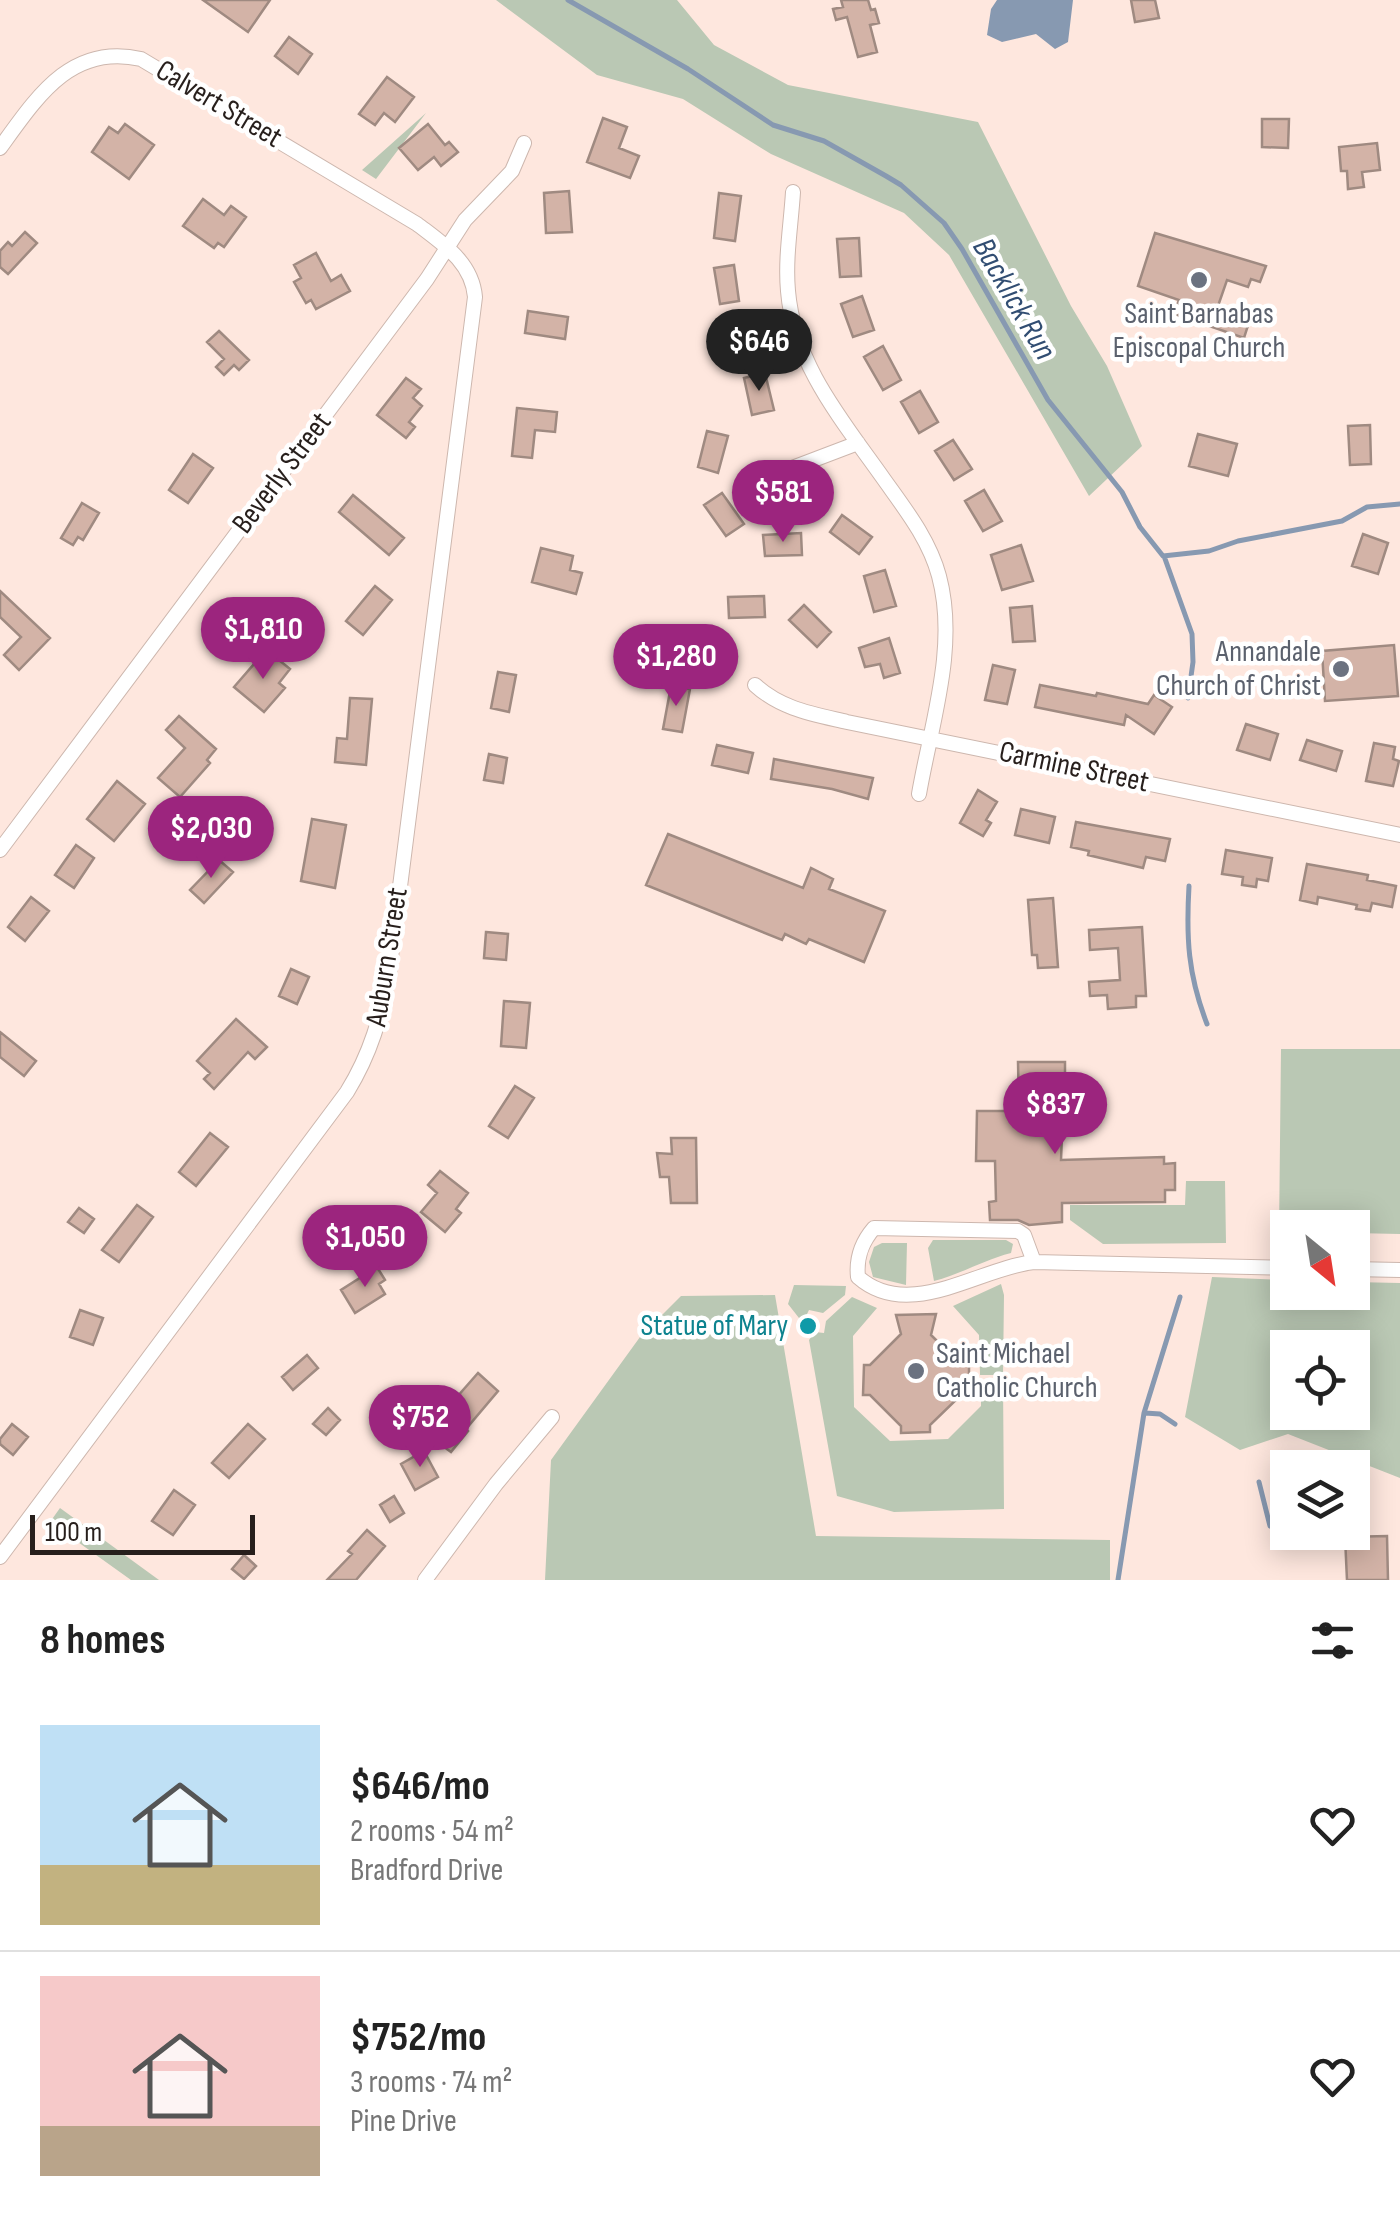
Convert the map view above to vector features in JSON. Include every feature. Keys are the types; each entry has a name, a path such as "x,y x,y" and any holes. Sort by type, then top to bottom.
{"street":[{"name":"Calvert Street","path":"0,148 41,94 61,76 88,59 122,55 156,66 365,192 448,248"},
{"name":"Beverly Street","path":"0,850 466,220 512,171 524,143"},
{"path":"793,192 787,266 793,323 814,379 916,524 939,576 945,655 920,794"},
{"name":"Auburn Street","path":"0,1557 347,1092 370,1051 381,1020 443,564 474,297 469,272 448,248"},
{"path":"778,473 858,443"},
{"name":"Carmine Street","path":"754,685 791,708 1400,835"},
{"path":"1034,1262 1024,1235 1018,1231 874,1228 860,1250 857,1268 858,1276 870,1287 916,1294 960,1285 998,1268 1034,1262 1270,1268"},
{"path":"1370,1269 1400,1270"},
{"path":"424,1580 552,1417"}],"green space":[{"path":"496,0 677,0 714,45 788,85 978,122 1071,306 1107,366 1142,446 1089,496 949,255 904,213 771,154 683,99 597,75"},
{"path":"426,113 376,179 362,170"},
{"path":"1281,1049 1400,1049 1400,1234 1370,1233 1370,1210 1279,1210"},
{"path":"1186,1181 1225,1181 1226,1243 1103,1244 1070,1220 1070,1205 1185,1205"},
{"path":"933,1240 1006,1240 1013,1244 1011,1253 934,1281 928,1248"},
{"path":"882,1243 907,1243 906,1285 873,1277 869,1262 874,1247"},
{"path":"1212,1277 1270,1279 1270,1310 1370,1310 1370,1282 1400,1283 1400,1478 1370,1466 1370,1450 1329,1450 1288,1434 1240,1450 1185,1417"},
{"path":"1001,1284 1003,1375 980,1375 979,1335 953,1306"},
{"path":"794,1285 846,1286 845,1295 823,1313 809,1310 804,1320 788,1304"},
{"path":"775,1295 816,1536 1110,1540 1110,1580 545,1580 551,1460 640,1337 681,1296"},
{"path":"852,1297 877,1308 853,1336 854,1407 890,1441 948,1439 981,1406 981,1381 1003,1382 1004,1509 894,1512 837,1496 809,1340 815,1332 824,1333 826,1321"},
{"path":"60,1508 159,1580 131,1580 50,1522"}],"water":[{"path":"997,0 1073,0 1068,42 1055,49 1036,34 1002,42 987,35 991,9"}],"building":[{"path":"203,0 270,0 248,32"},
{"path":"841,0 868,0 871,10 875,9 879,23 870,25 877,52 858,57 847,17 836,20 833,9 843,7"},
{"path":"1131,0 1155,0 1159,18 1135,22"},
{"path":"289,37 312,54 298,74 275,56"},
{"path":"387,77 414,97 395,122 384,113 375,125 359,114"},
{"path":"603,118 627,127 619,148 639,156 630,178 587,162"},
{"path":"1262,119 1289,119 1288,148 1262,147"},
{"path":"125,124 154,145 129,179 92,152 109,127 118,133"},
{"path":"428,124 445,145 449,142 458,152 441,166 434,157 418,170 399,148"},
{"path":"1377,143 1380,170 1362,172 1364,187 1348,189 1347,171 1341,171 1339,147"},
{"path":"569,191 572,232 546,233 544,193"},
{"path":"719,193 741,196 735,241 714,238"},
{"path":"203,199 224,215 231,206 246,217 224,247 218,243 214,248 183,226"},
{"path":"25,232 37,243 8,274 0,267 0,251 8,242 12,246"},
{"path":"1155,233 1266,266 1260,282 1251,279 1248,287 1227,280 1218,306 1251,316 1244,338 1174,314 1179,300 1138,286"},
{"path":"859,238 861,276 840,277 837,239"},
{"path":"316,253 331,281 341,275 350,291 316,309 311,300 306,303 294,282 301,278 294,265"},
{"path":"734,265 739,301 720,304 714,268"},
{"path":"862,296 874,330 853,337 841,304"},
{"path":"528,311 568,317 565,339 525,333"},
{"path":"736,322 754,354 738,363 720,331"},
{"path":"219,331 249,360 239,370 234,365 224,375 216,367 224,359 207,342"},
{"path":"883,346 901,380 883,390 864,357"},
{"path":"765,373 774,410 752,415 744,378"},
{"path":"406,378 421,389 413,398 422,406 409,422 415,427 406,438 377,415"},
{"path":"920,391 938,422 919,433 901,402"},
{"path":"517,408 557,412 555,432 535,430 532,458 512,456"},
{"path":"1370,425 1371,464 1350,465 1348,426"},
{"path":"707,431 728,436 718,473 698,467"},
{"path":"1198,434 1237,444 1228,476 1189,466"},
{"path":"953,440 972,469 954,480 935,451"},
{"path":"193,454 213,468 188,503 169,490"},
{"path":"984,490 1002,521 983,531 965,501"},
{"path":"722,493 744,524 726,536 704,505"},
{"path":"353,495 404,538 389,555 339,512"},
{"path":"82,503 99,513 83,540 78,537 73,545 61,538"},
{"path":"842,515 872,537 859,554 830,532"},
{"path":"801,533 802,555 765,556 763,535"},
{"path":"1363,534 1388,543 1378,574 1352,566"},
{"path":"1021,545 1033,581 1002,590 991,555"},
{"path":"541,548 573,556 570,570 582,573 576,594 532,582"},
{"path":"885,570 896,606 874,612 864,576"},
{"path":"375,586 392,600 363,635 346,621"},
{"path":"0,591 50,638 19,670 4,655 21,637 0,617"},
{"path":"764,596 765,617 729,618 728,597"},
{"path":"804,605 831,632 817,647 789,620"},
{"path":"1032,606 1035,641 1013,642 1010,608"},
{"path":"681,626 700,632 689,668 670,662"},
{"path":"889,638 900,673 884,678 880,664 865,667 859,648"},
{"path":"1394,645 1398,696 1325,701 1322,651"},
{"path":"261,656 269,662 274,656 290,669 279,683 285,688 264,712 234,687"},
{"path":"993,665 1015,670 1007,704 985,700"},
{"path":"498,672 516,675 509,712 491,708"},
{"path":"1040,685 1148,704 1154,695 1172,707 1154,734 1126,715 1124,725 1035,707"},
{"path":"671,686 690,689 682,732 663,729"},
{"path":"350,698 372,699 366,765 335,762 337,738 347,739"},
{"path":"179,716 216,749 207,760 210,763 180,797 158,778 185,748 166,730"},
{"path":"1246,724 1278,734 1270,760 1237,750"},
{"path":"1307,740 1342,751 1336,771 1300,760"},
{"path":"1374,743 1395,747 1393,759 1399,761 1393,786 1366,781"},
{"path":"717,745 753,753 748,773 712,765"},
{"path":"489,754 507,758 503,783 484,780"},
{"path":"774,759 873,778 868,799 771,779"},
{"path":"117,781 145,804 114,841 87,819"},
{"path":"978,790 997,802 986,820 991,823 983,836 960,823"},
{"path":"1021,809 1055,817 1049,843 1015,835"},
{"path":"312,819 346,825 335,888 301,881"},
{"path":"1076,822 1170,839 1165,861 1146,857 1143,868 1088,855 1089,851 1071,847"},
{"path":"668,834 803,888 811,868 833,879 829,889 885,911 864,962 809,939 806,944 785,934 782,940 646,885"},
{"path":"76,845 94,858 74,888 55,875"},
{"path":"1226,850 1272,858 1268,881 1257,879 1256,887 1242,885 1243,877 1222,874"},
{"path":"219,860 233,872 204,903 190,890"},
{"path":"1307,864 1368,875 1367,880 1396,886 1392,907 1372,903 1370,911 1318,897 1317,904 1300,900"},
{"path":"31,897 49,911 25,941 8,927"},
{"path":"1053,898 1058,967 1038,968 1037,955 1032,955 1028,900"},
{"path":"1142,927 1146,996 1136,996 1136,1007 1108,1009 1107,995 1090,996 1089,982 1120,980 1118,948 1090,950 1089,930"},
{"path":"486,932 508,934 506,960 484,958"},
{"path":"291,969 309,977 297,1004 279,996"},
{"path":"504,1001 530,1003 526,1048 501,1046"},
{"path":"236,1019 267,1047 255,1059 248,1052 214,1089 204,1079 210,1073 197,1061"},
{"path":"0,1032 36,1061 24,1076 0,1057"},
{"path":"1018,1062 1065,1062 1065,1136 1061,1160 1164,1157 1164,1164 1175,1163 1175,1190 1165,1190 1165,1202 1062,1203 1062,1222 1029,1225 1018,1220 990,1220 989,1202 996,1201 995,1161 976,1161 977,1111 1019,1111"},
{"path":"515,1086 534,1098 508,1138 489,1126"},
{"path":"210,1133 228,1147 196,1186 179,1172"},
{"path":"671,1138 696,1138 697,1203 671,1203 669,1177 660,1177 657,1153 672,1154"},
{"path":"440,1171 468,1193 456,1209 461,1213 445,1232 421,1212 437,1193 428,1185"},
{"path":"137,1205 153,1217 119,1262 102,1250"},
{"path":"79,1208 94,1219 84,1233 68,1222"},
{"path":"377,1267 385,1280 379,1284 385,1294 355,1313 341,1290"},
{"path":"80,1310 103,1318 93,1345 70,1337"},
{"name":"Saint Michael Catholic Church","path":"936,1314 931,1335 961,1365 969,1365 969,1394 962,1394 930,1425 930,1432 901,1433 901,1426 870,1395 863,1395 864,1365 870,1365 901,1334 896,1315"},
{"path":"307,1355 318,1368 293,1390 282,1377"},
{"path":"478,1373 498,1391 451,1452 428,1435 428,1430"},
{"path":"328,1408 340,1420 326,1435 313,1424"},
{"path":"12,1424 28,1437 13,1455 0,1444"},
{"path":"248,1424 265,1439 229,1478 212,1463"},
{"path":"424,1451 438,1477 415,1490 401,1464"},
{"path":"174,1490 195,1505 173,1535 152,1521"},
{"path":"394,1496 404,1513 390,1522 380,1505"},
{"path":"367,1530 385,1546 356,1580 327,1580 352,1554 348,1551"},
{"path":"1370,1536 1387,1536 1388,1580 1347,1580 1346,1550 1370,1550"},
{"path":"244,1555 256,1566 244,1579 232,1569"}],"waterway":[{"name":"Backlick Run","path":"568,0 688,69 773,125 824,141 886,176 944,223 1048,400 1122,492 1140,527 1163,556 1209,551 1238,541 1342,521 1367,507 1400,504"},
{"path":"1164,556 1192,634 1188,698"},
{"path":"1189,886 1190,956 1207,1024"},
{"path":"1118,1580 1144,1413 1180,1297"},
{"path":"1145,1413 1160,1414 1175,1424"},
{"path":"1259,1482 1270,1526"}],"place":[{"name":"Saint Barnabas Episcopal Church","path":"1199,280"},
{"name":"Annandale Church of Christ","path":"1341,669"},
{"name":"Statue of Mary","path":"808,1326"},
{"name":"Saint Michael Catholic Church","path":"916,1371"}]}
